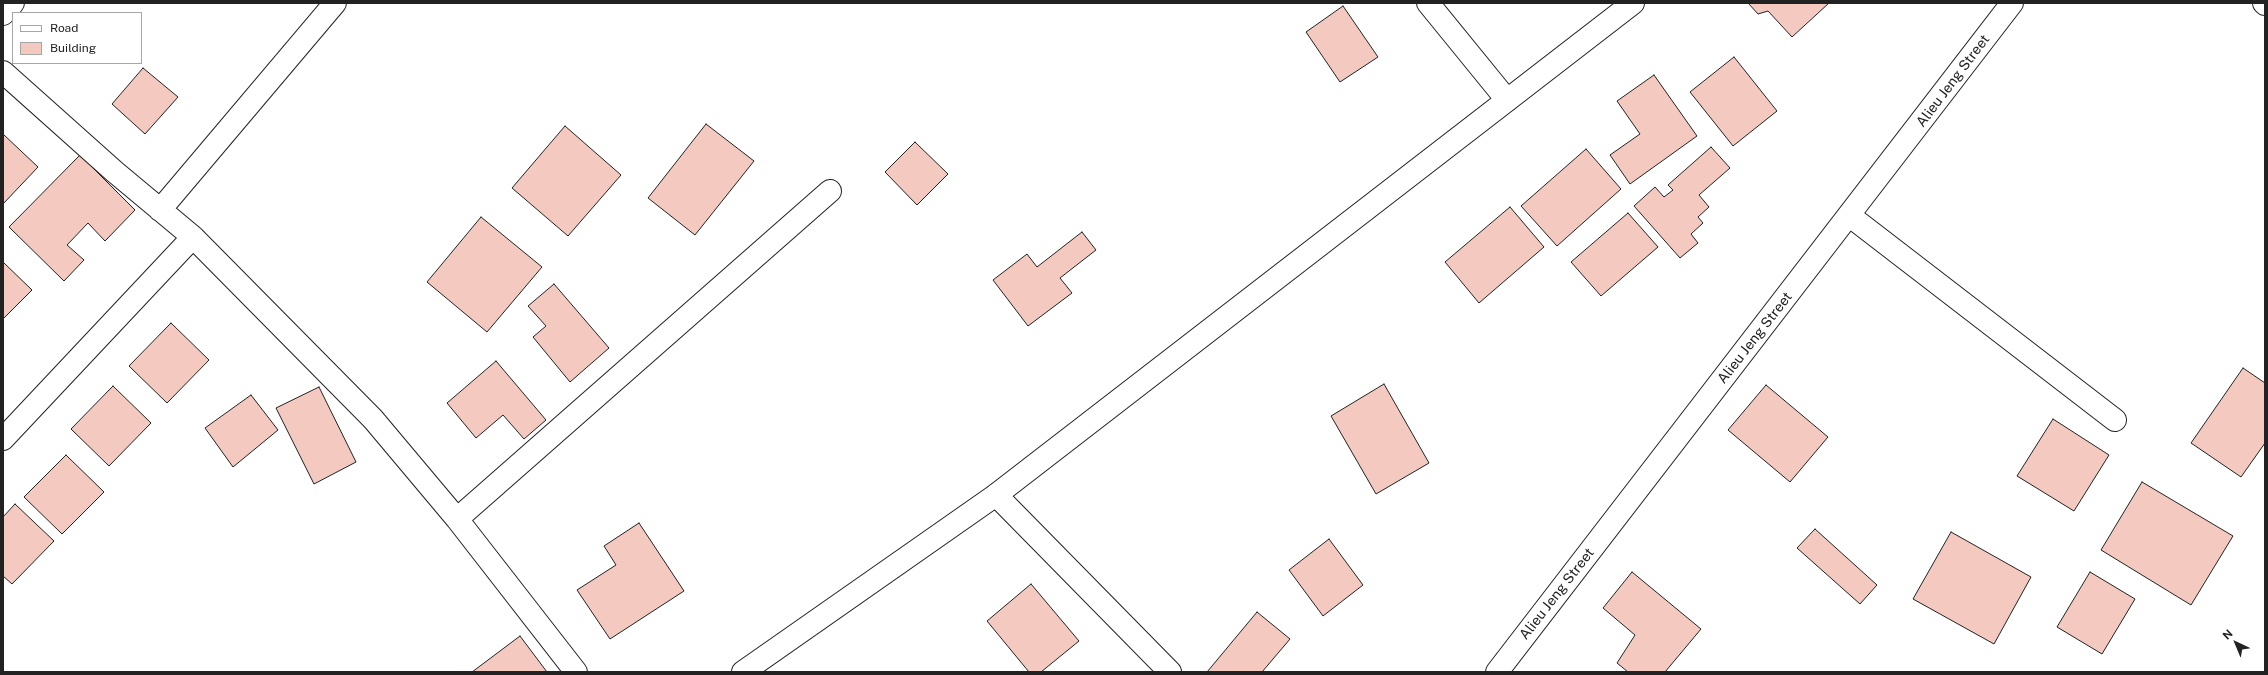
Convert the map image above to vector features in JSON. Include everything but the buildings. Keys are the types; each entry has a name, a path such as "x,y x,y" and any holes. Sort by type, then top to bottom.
{"street":[{"path":"3,14 13,3"},
{"path":"160,210 335,3"},
{"path":"1428,3 1507,100"},
{"path":"743,672 996,495 1633,3"},
{"name":"Alieu Jeng Street","path":"1497,672 1850,216 2012,3"},
{"path":"3,72 115,172 193,237 373,419 457,519 576,672"},
{"path":"457,519 830,191"},
{"path":"1850,216 2115,420"},
{"path":"3,439 193,237"},
{"path":"996,495 1170,672"}]}
